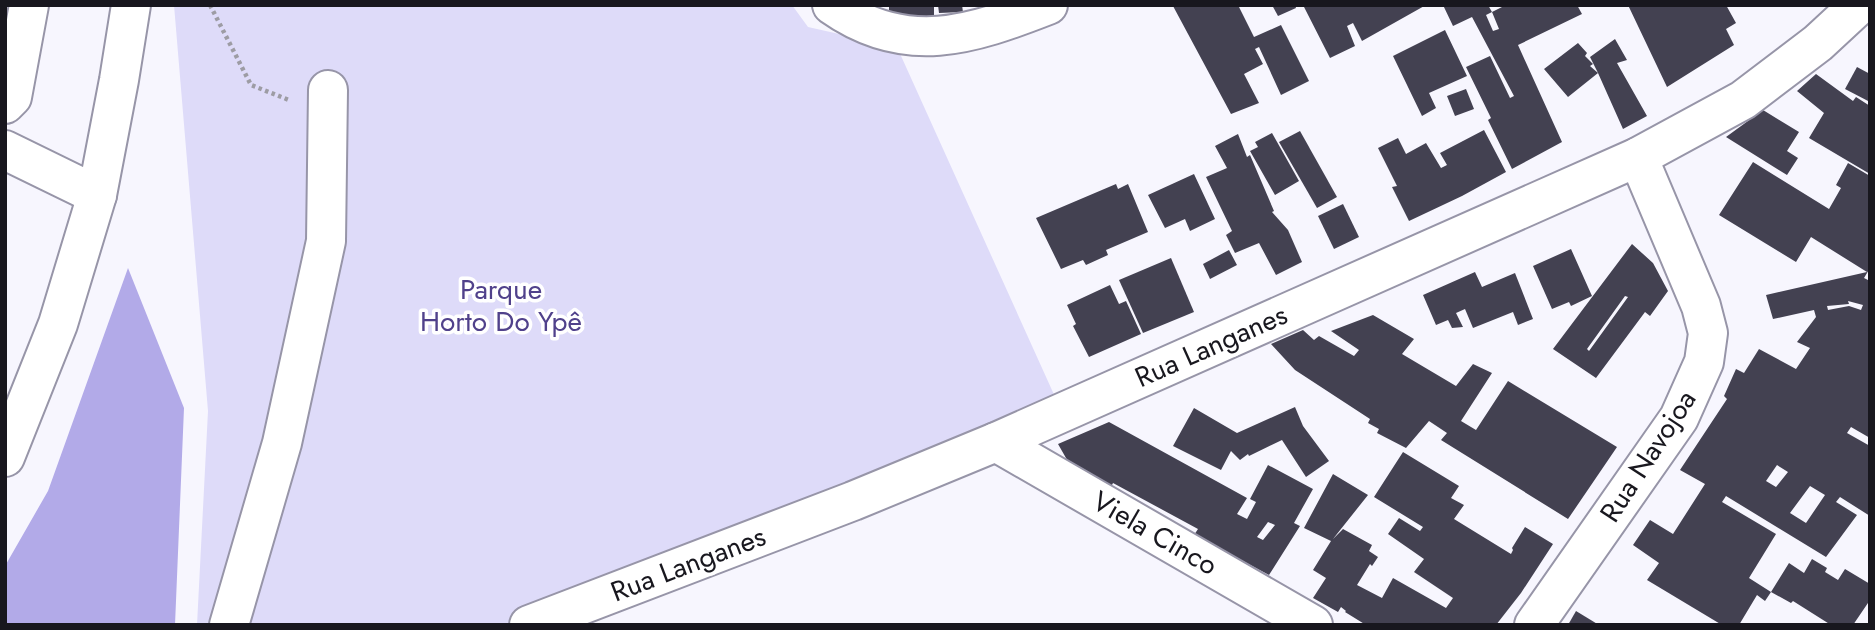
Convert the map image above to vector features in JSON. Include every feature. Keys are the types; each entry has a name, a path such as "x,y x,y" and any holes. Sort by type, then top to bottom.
{"street":[{"path":"5,104 12,97 29,5"},
{"path":"5,457 58,324 97,195 120,80 131,5"},
{"path":"832,5 851,19 888,34 932,37 991,27 1048,5"},
{"name":"Rua Langanes","path":"529,625 853,502 996,442 1638,157 1744,100 1818,43 1859,5"},
{"path":"229,625 282,443 326,241 328,103"},
{"path":"5,150 97,195"},
{"name":"Rua Navojoa","path":"1534,625 1679,418 1704,362 1708,333 1701,306 1638,157"},
{"name":"Viela Cinco","path":"996,442 1313,625"}],"path":[{"path":"210,5 251,85 328,103"}],"green space":[{"name":"Parque Horto Do Ypê","path":"174,5 792,5 808,27 897,47 1056,399 954,444 505,625 197,625 208,411"}],"shaded area":[{"path":"128,268 184,408 175,625 5,625 5,566 48,491"}],"building":[{"path":"889,5 934,5 934,16 889,20"},
{"path":"938,5 962,5 963,12 939,13"},
{"path":"1238,5 1254,37 1281,25 1309,81 1281,95 1259,47 1255,49 1263,64 1244,74 1259,103 1231,114 1173,6"},
{"path":"1272,5 1295,5 1296,8 1278,16"},
{"path":"1303,5 1426,5 1362,41 1353,23 1347,26 1355,46 1330,58"},
{"path":"1443,5 1488,5 1492,12 1506,5 1577,5 1582,14 1518,45 1562,142 1512,169 1466,67 1490,56 1510,98 1514,96 1472,17 1453,26","holes":["1492,12 1499,29 1493,31 1486,15"]},
{"path":"1628,5 1726,5 1736,23 1726,29 1734,45 1667,87"},
{"path":"1445,30 1467,76 1429,93 1436,108 1422,116 1393,56"},
{"path":"1615,39 1627,60 1617,63 1647,116 1623,129 1590,57"},
{"path":"1578,43 1593,64 1590,66 1598,73 1568,97 1544,69"},
{"path":"1857,67 1870,74 1870,102 1845,89"},
{"path":"1816,74 1853,101 1856,97 1870,106 1870,174 1809,138 1824,113 1797,91"},
{"path":"1466,89 1474,109 1455,116 1447,96"},
{"path":"1763,110 1799,132 1787,151 1798,158 1787,175 1726,137"},
{"path":"1484,130 1506,172 1409,221 1392,187 1397,186 1378,148 1398,138 1406,154 1426,143 1441,168 1447,165 1440,153"},
{"path":"1300,131 1337,197 1317,208 1279,142"},
{"path":"1272,133 1299,181 1275,195 1250,151 1258,147 1255,142"},
{"path":"1238,134 1247,157 1250,155 1274,211 1272,212 1288,230 1302,262 1276,275 1259,243 1235,253 1226,235 1232,231 1206,177 1227,168 1215,146"},
{"path":"1753,162 1829,209 1841,188 1836,185 1848,163 1870,176 1870,268 1864,278 1870,281 1870,438 1851,427 1847,433 1870,446 1870,516 1840,497 1836,502 1857,515 1826,557 1726,496 1722,502 1776,534 1749,578 1771,592 1765,601 1757,595 1739,625 1722,625 1647,580 1659,563 1633,545 1650,520 1673,534 1705,484 1680,470 1727,399 1724,396 1736,369 1744,373 1759,349 1796,369 1810,348 1797,342 1816,317 1814,310 1773,319 1766,295 1867,272 1811,237 1796,262 1719,215","holes":["1848,301 1863,305 1861,310 1849,306 1828,310 1827,306 1849,304","1777,465 1788,472 1776,487 1766,481","1810,486 1825,495 1806,523 1790,513"]},
{"path":"1194,174 1215,219 1190,231 1185,219 1165,228 1148,195"},
{"path":"1116,184 1118,189 1128,184 1148,232 1106,250 1108,255 1086,265 1083,260 1061,269 1036,218"},
{"path":"1343,204 1359,237 1334,249 1318,216"},
{"path":"1632,244 1653,263 1668,291 1650,316 1645,312 1596,378 1553,349","holes":["1625,296 1628,297 1589,351 1587,349"]},
{"path":"1571,249 1592,296 1571,306 1569,302 1552,309 1533,266"},
{"path":"1229,250 1237,265 1210,279 1203,264"},
{"path":"1171,258 1194,312 1143,333 1119,280"},
{"path":"1475,272 1482,287 1515,273 1533,319 1518,325 1513,312 1473,328 1465,309 1456,313 1463,327 1452,328 1448,320 1436,325 1423,295"},
{"path":"1110,285 1119,304 1126,301 1141,334 1089,357 1073,326 1076,324 1067,305"},
{"path":"1373,315 1414,339 1402,354 1456,386 1473,364 1492,373 1461,421 1476,430 1508,381 1617,447 1568,519 1441,440 1447,433 1429,421 1406,448 1377,433 1379,429 1368,423 1370,419 1295,370 1271,344 1303,330 1314,340 1319,336 1354,356 1359,350 1331,331"},
{"path":"1295,407 1303,426 1329,461 1306,477 1282,440 1240,460 1231,451 1221,470 1173,446 1194,408 1237,433"},
{"path":"1109,422 1247,498 1237,514 1247,519 1256,502 1250,499 1268,465 1313,489 1294,523 1300,526 1269,575 1194,535 1198,529 1113,483 1109,491 1074,472 1058,444","holes":["1268,522 1275,525 1263,540 1257,537"]},
{"path":"1403,452 1459,486 1451,498 1464,505 1454,519 1511,554 1525,527 1553,544 1496,625 1366,625 1341,607 1338,612 1313,598 1326,578 1313,570 1331,541 1304,528 1333,474 1368,495 1333,539 1343,529 1372,545 1369,551 1378,557 1372,566 1370,564 1357,585 1382,598 1393,578 1446,608 1453,598 1414,572 1424,559 1388,534 1399,518 1420,531 1423,527 1374,497"},
{"path":"1812,559 1827,568 1825,572 1838,580 1845,569 1870,584 1870,600 1853,625 1831,625 1793,601 1791,603 1771,592 1789,563 1804,573"},
{"path":"1576,611 1599,625 1568,625"}]}
